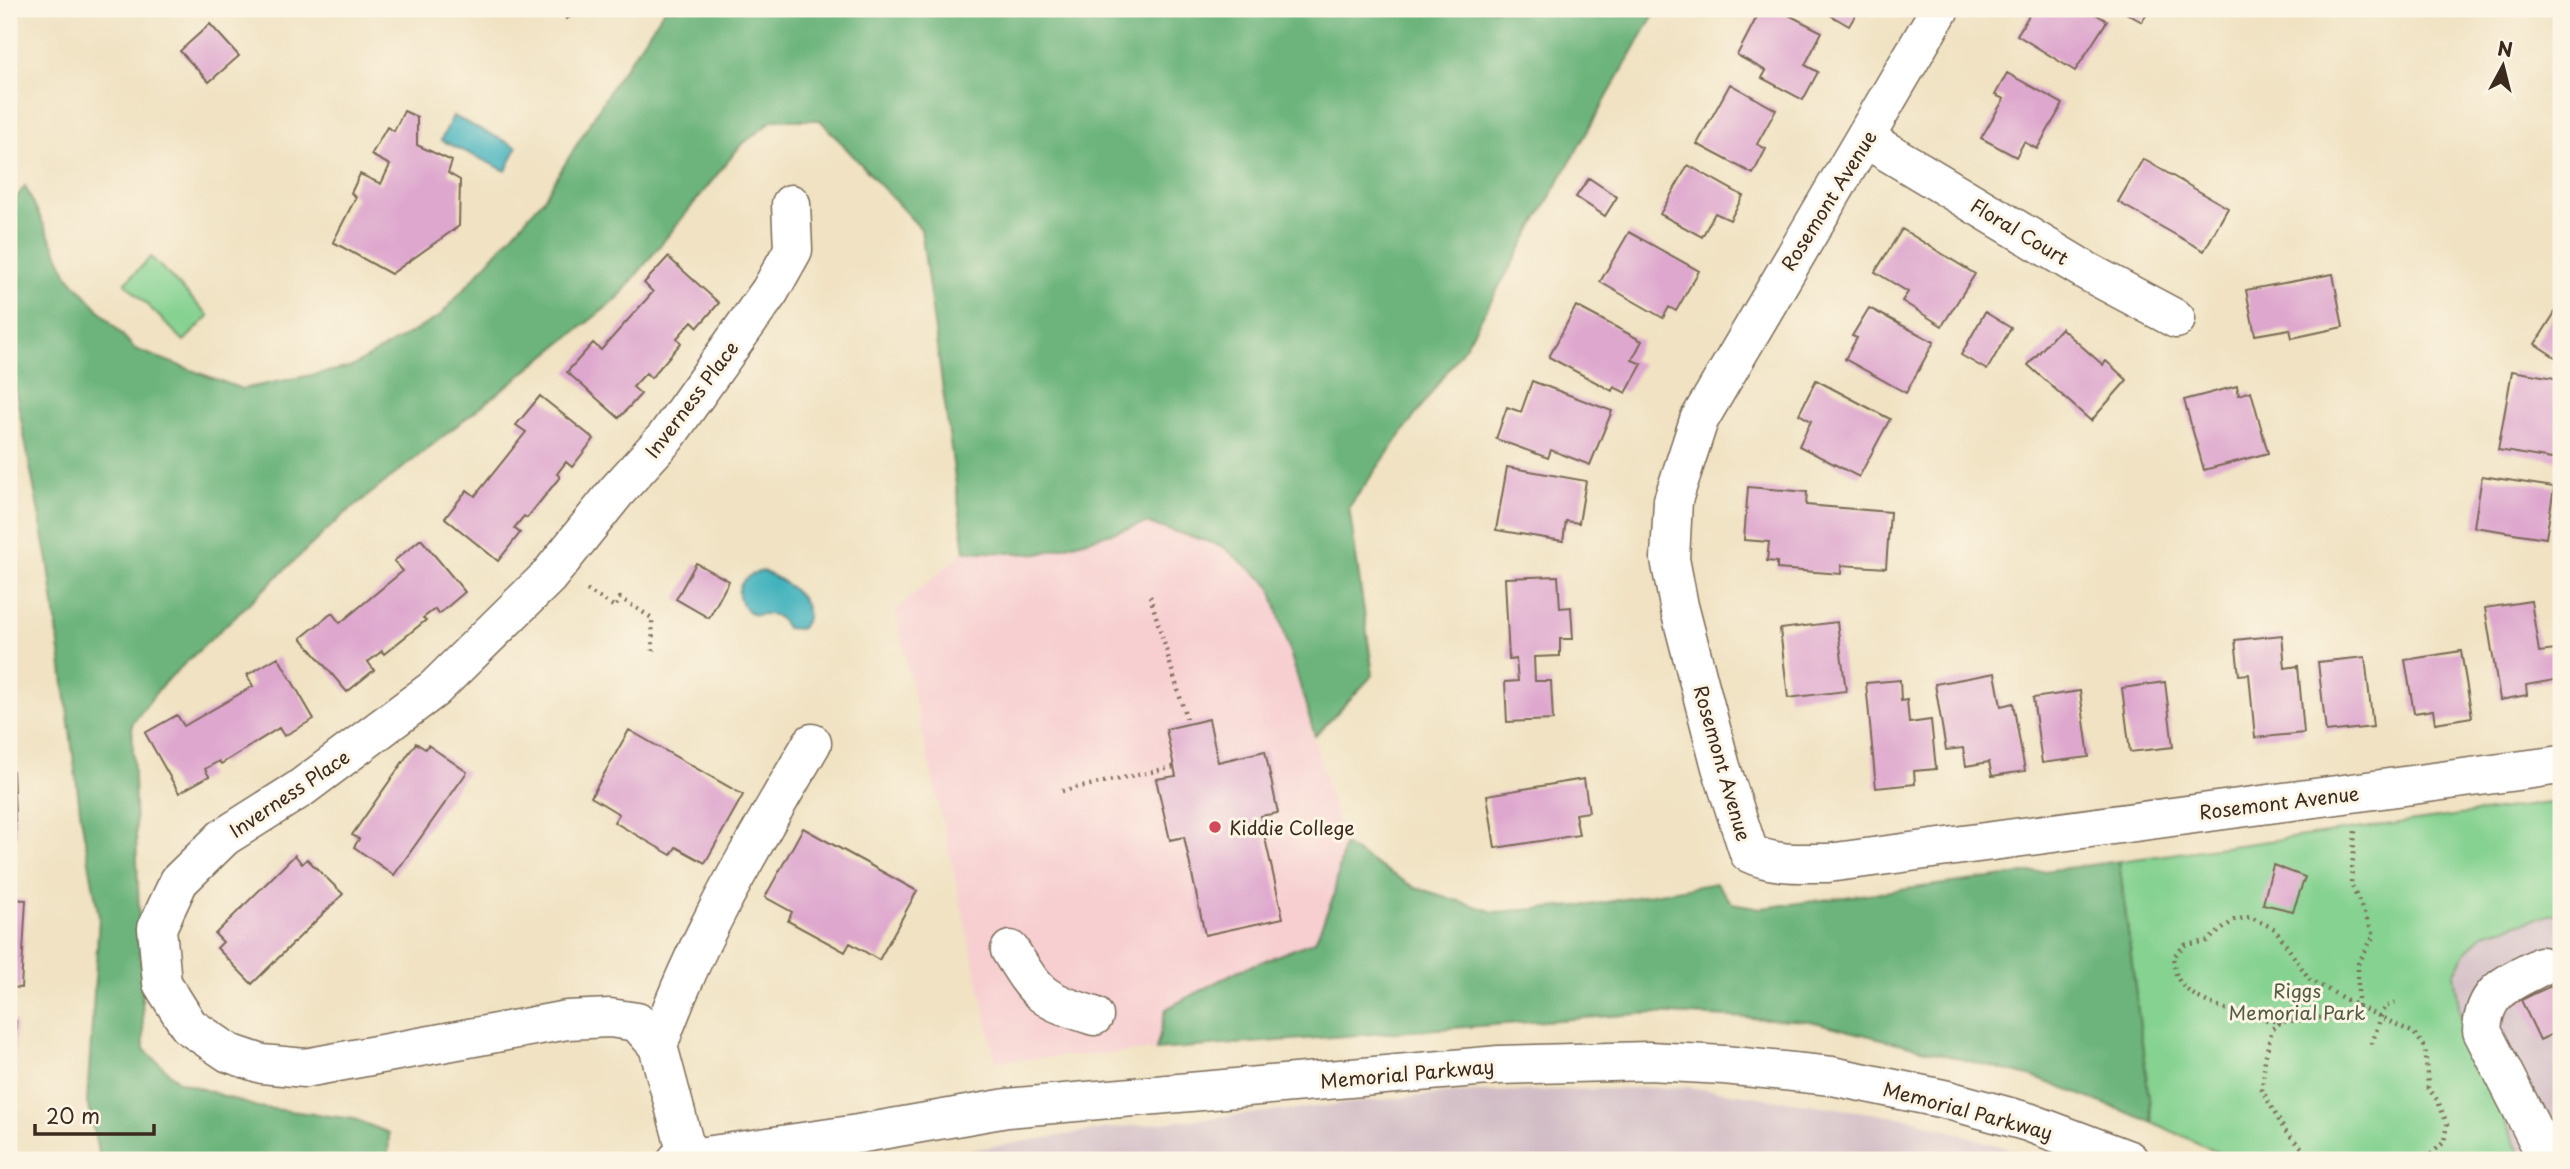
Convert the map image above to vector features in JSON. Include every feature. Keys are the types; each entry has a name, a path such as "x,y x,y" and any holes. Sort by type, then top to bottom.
{"street":[{"name":"Rosemont Avenue","path":"1940,9 1866,139 1800,243 1699,420 1683,460 1673,500 1670,559 1679,606 1731,804 1749,853 1763,860 1828,863 2561,765"},
{"name":"Floral Court","path":"1866,139 2088,272 2176,319"},
{"name":"Inverness Place","path":"682,1159 658,1046 637,1022 610,1018 567,1020 305,1068 262,1064 229,1053 189,1026 162,983 157,928 179,881 224,837 300,789 434,689 548,577 616,492 666,437 770,291 793,250 791,204"},
{"path":"658,1046 677,992 708,925 812,743"},
{"path":"1010,950 1034,988 1054,1003 1094,1016"},
{"path":"2541,966 2495,991 2483,1012 2482,1031 2548,1160"},
{"name":"Memorial Parkway","path":"682,1159 858,1134 1007,1108 1499,1065 1649,1061 1724,1065 1832,1076 1944,1100 2028,1122 2129,1160"}],"path":[{"path":"581,587 615,607 620,598 652,618 653,651"},
{"path":"1150,596 1188,724"},
{"path":"1062,791 1174,767"},
{"path":"2348,793 2355,818 2351,884 2374,935 2358,964 2358,1006"},
{"path":"2358,1006 2339,1016 2281,1022 2258,1019 2206,1001 2184,987 2174,971 2173,957 2185,945 2207,941 2234,920 2250,917 2275,929 2309,980 2414,1033 2426,1048 2428,1087 2438,1101 2448,1124 2444,1142 2425,1160"},
{"path":"2372,1044 2384,1007 2397,1003"},
{"path":"2281,1022 2273,1029 2262,1090 2285,1132 2307,1153 2327,1160 2372,1157 2395,1160"}],"shaded area":[{"path":"1146,523 1222,546 1270,585 1344,845 1333,898 1315,941 1237,971 1167,1009 1156,1050 996,1061 895,610 965,551 1039,554"},
{"path":"2561,912 2561,1127 2520,1155 2462,1026 2454,974 2467,951 2484,933"},
{"path":"1688,1087 1913,1119 2045,1160 907,1160 1103,1129 1450,1093"}],"green space":[{"path":"665,9 1657,9 1466,345 1349,507 1373,675 1315,736 1270,585 1222,546 1146,523 1039,554 965,551 921,229 820,120 773,120 740,146 617,299 341,517 162,685 132,724 144,1049 178,1081 257,1107 354,1119 389,1133 388,1160 100,1160 87,1102 99,917 81,817 49,566 9,356 9,208 25,186 69,277 135,349 242,389 351,367 440,316 543,200 613,85"},
{"path":"151,257 209,316 184,341 125,283"},
{"name":"Riggs Memorial Park","path":"2549,803 2561,807 2561,912 2484,933 2467,951 2454,974 2462,1026 2520,1155 2512,1160 2234,1160 2152,1122 2119,861"},
{"path":"1344,845 1414,887 1494,912 1590,905 1716,883 1732,903 1761,908 2119,861 2152,1122 2033,1077 1810,1021 1651,1013 1156,1050 1166,1009 1237,971 1315,941 1333,898"}],"water":[{"path":"453,116 517,147 506,171 441,140"},
{"path":"762,571 780,580 804,602 806,620 800,629 786,628 780,619 773,615 754,615 741,603 741,584 746,578"}],"building":[{"path":"562,9 590,9 566,19"},
{"path":"1761,9 1777,9 1822,32 1805,65 1818,72 1803,100 1762,78 1766,71 1737,55"},
{"path":"1820,9 1859,9 1849,26"},
{"path":"2033,9 2087,9 2107,21 2075,71 2017,35"},
{"path":"2119,9 2149,9 2142,22"},
{"path":"210,24 239,56 209,82 180,51"},
{"path":"2007,73 2063,104 2037,149 2024,142 2016,157 1981,138 2004,99 1995,95"},
{"path":"1730,84 1776,110 1757,144 1766,149 1753,174 1697,144"},
{"path":"404,111 417,117 417,145 452,161 448,173 460,180 459,226 391,274 333,242 356,197 351,193 360,174 381,184 390,165 371,155 387,127 394,131"},
{"path":"2143,159 2228,208 2204,251 2118,202"},
{"path":"1688,165 1743,196 1730,220 1715,213 1702,237 1660,214"},
{"path":"1589,178 1617,197 1605,216 1576,197"},
{"path":"1902,229 1975,274 1942,326 1902,301 1908,292 1875,272"},
{"path":"1629,232 1699,271 1676,311 1669,307 1663,318 1600,282"},
{"path":"668,257 719,303 698,327 692,321 677,338 681,343 651,378 646,373 633,387 641,394 619,418 567,372 593,343 601,350 653,292 644,283"},
{"path":"2333,274 2343,327 2292,338 2290,329 2255,335 2246,290"},
{"path":"2561,303 2561,361 2535,344"},
{"path":"1576,306 1642,341 1632,360 1642,364 1626,393 1614,387 1612,391 1549,357"},
{"path":"1869,308 1934,342 1906,393 1845,359 1857,338 1852,336"},
{"path":"1985,312 2011,328 1987,370 1961,355"},
{"path":"2061,328 2103,365 2106,361 2127,380 2091,421 2028,365"},
{"path":"2512,371 2561,379 2558,460 2498,450"},
{"path":"1816,380 1890,419 1859,477 1799,446 1811,421 1799,414"},
{"path":"1532,381 1612,411 1590,465 1551,450 1548,458 1496,439 1507,407 1521,412"},
{"path":"2237,386 2239,395 2251,391 2268,453 2204,470 2184,400"},
{"path":"540,396 594,439 572,467 566,462 557,474 560,477 527,518 524,516 514,528 520,533 498,561 445,518 467,490 475,496 526,432 516,425"},
{"path":"1507,467 1586,481 1579,523 1566,521 1563,541 1496,530"},
{"path":"2482,476 2554,487 2546,538 2474,527"},
{"path":"1748,487 1807,492 1806,505 1890,512 1886,568 1841,565 1841,574 1777,569 1777,562 1767,561 1769,542 1744,540"},
{"path":"421,539 465,592 439,614 435,609 423,618 426,620 384,654 382,651 368,662 374,670 347,692 301,638 332,613 340,623 403,571 394,561"},
{"path":"696,563 729,581 709,618 676,599"},
{"path":"1558,576 1560,608 1571,607 1573,639 1560,639 1560,656 1534,657 1535,681 1551,681 1553,720 1507,722 1505,682 1518,681 1516,659 1509,660 1505,578"},
{"path":"2531,601 2539,652 2556,650 2560,679 2526,685 2527,695 2500,700 2485,608"},
{"path":"1837,622 1846,691 1788,698 1780,629"},
{"path":"2282,635 2285,668 2298,666 2304,733 2255,738 2249,674 2239,675 2235,640"},
{"path":"2461,651 2472,717 2435,723 2433,710 2414,713 2405,660"},
{"path":"278,657 314,719 284,736 279,728 221,764 219,761 205,769 209,776 179,793 145,733 177,715 184,726 253,686 247,675"},
{"path":"2365,657 2373,727 2326,732 2318,662"},
{"path":"1995,673 2001,706 2013,703 2025,771 1992,776 1989,762 1966,766 1963,748 1946,750 1935,684"},
{"path":"1900,680 1901,701 1907,700 1909,723 1931,720 1936,769 1914,771 1915,784 1876,788 1866,683"},
{"path":"2165,682 2173,747 2130,752 2122,688"},
{"path":"2080,691 2089,757 2042,763 2033,698"},
{"name":"Kiddie College","path":"1209,719 1218,762 1265,751 1278,813 1260,816 1283,918 1205,935 1184,837 1170,840 1156,779 1176,776 1166,729"},
{"path":"629,730 743,795 705,863 676,847 671,855 614,822 619,814 591,797"},
{"path":"416,743 425,749 428,745 467,772 394,875 354,847 359,839 352,835"},
{"path":"9,771 13,771 16,842 9,843"},
{"path":"1584,779 1589,812 1575,814 1579,835 1495,848 1487,795"},
{"path":"803,828 917,891 879,960 850,943 845,952 788,921 792,912 765,897"},
{"path":"295,855 302,864 307,859 343,894 252,984 217,948 223,942 215,934"},
{"path":"2273,865 2305,877 2293,911 2263,904"},
{"path":"9,899 26,900 21,988 9,987"},
{"path":"2561,981 2561,1030 2540,1040 2521,1000"},
{"path":"9,1020 16,1021 11,1100 9,1100"}],"place":[{"name":"Kiddie College","path":"1215,827"}]}
